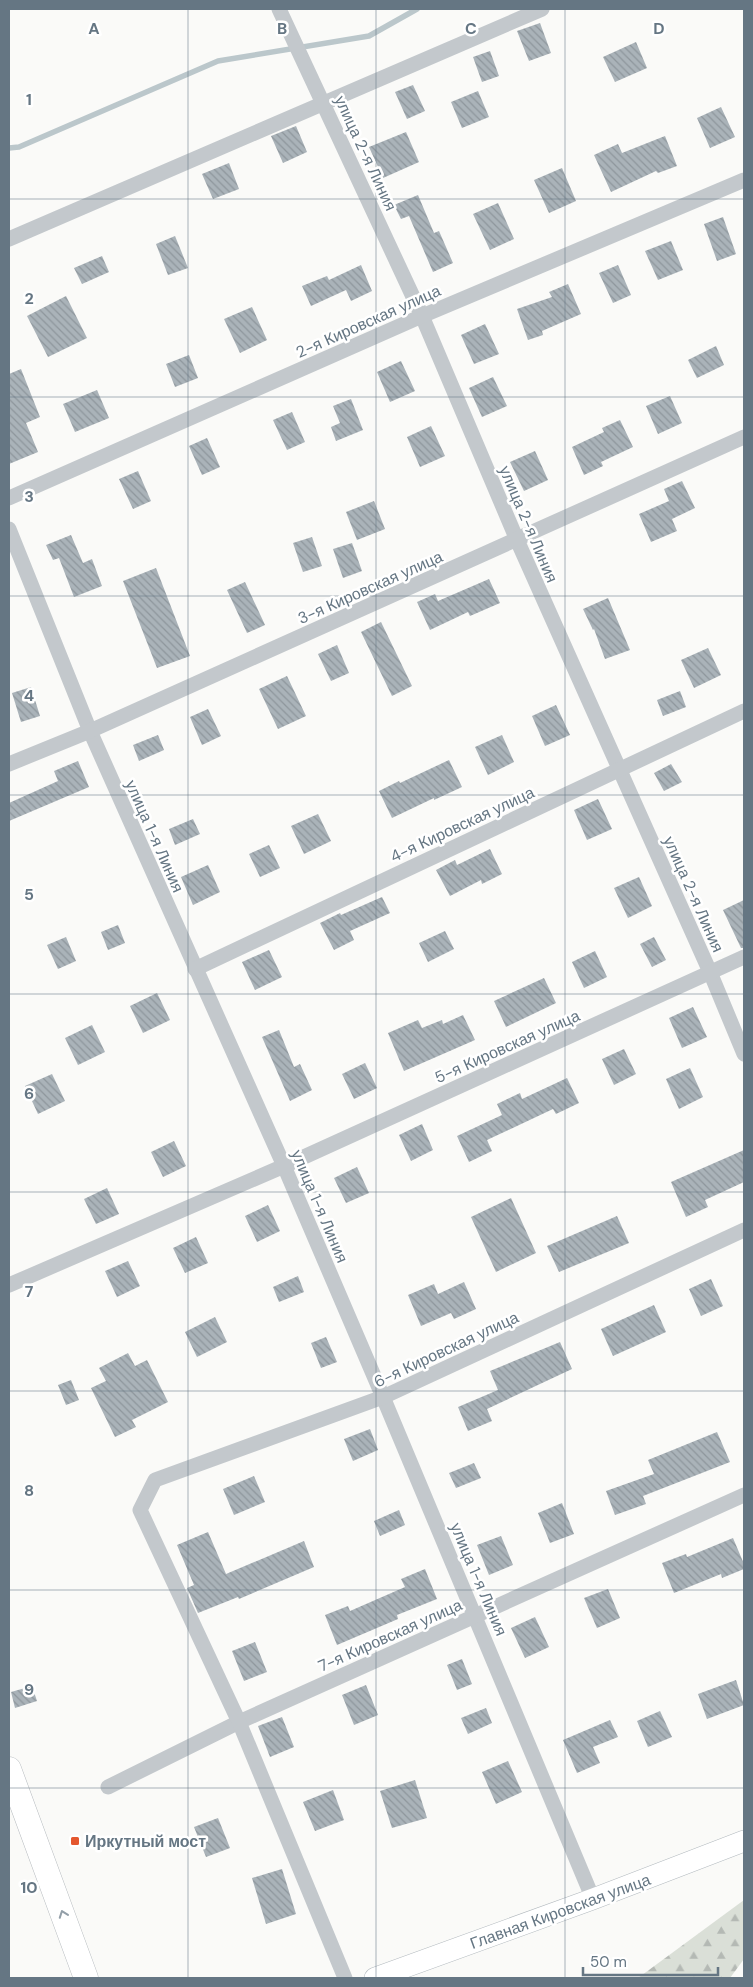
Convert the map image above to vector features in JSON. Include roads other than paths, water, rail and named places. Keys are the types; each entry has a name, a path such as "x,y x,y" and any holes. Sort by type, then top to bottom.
{"main road":[{"path":"9,1769 81,1972 96,1978"},
{"name":"Главная Кировская улица","path":"375,1978 594,1899 744,1842"}],"street":[{"name":"улица 2-я Линия","path":"279,9 422,316 517,540 618,770 710,972 744,1054"},
{"path":"9,239 542,9"},
{"name":"2-я Кировская улица","path":"9,498 422,316 744,180"},
{"name":"3-я Кировская улица","path":"9,764 90,731 744,437"},
{"name":"улица 1-я Линия","path":"9,529 90,731 284,1166 476,1616 594,1899"},
{"name":"4-я Кировская улица","path":"195,969 744,710"},
{"name":"5-я Кировская улица","path":"9,1285 284,1166 744,958"},
{"name":"6-я Кировская улица","path":"239,1722 140,1510 154,1480 383,1397 744,1230"},
{"name":"7-я Кировская улица","path":"108,1787 239,1722 744,1495"},
{"path":"239,1722 345,1978"}],"waterway":[{"path":"9,148 19,147 218,61 369,36 417,9"}],"place":[{"name":"Иркутный мост","path":"75,1841"}]}
